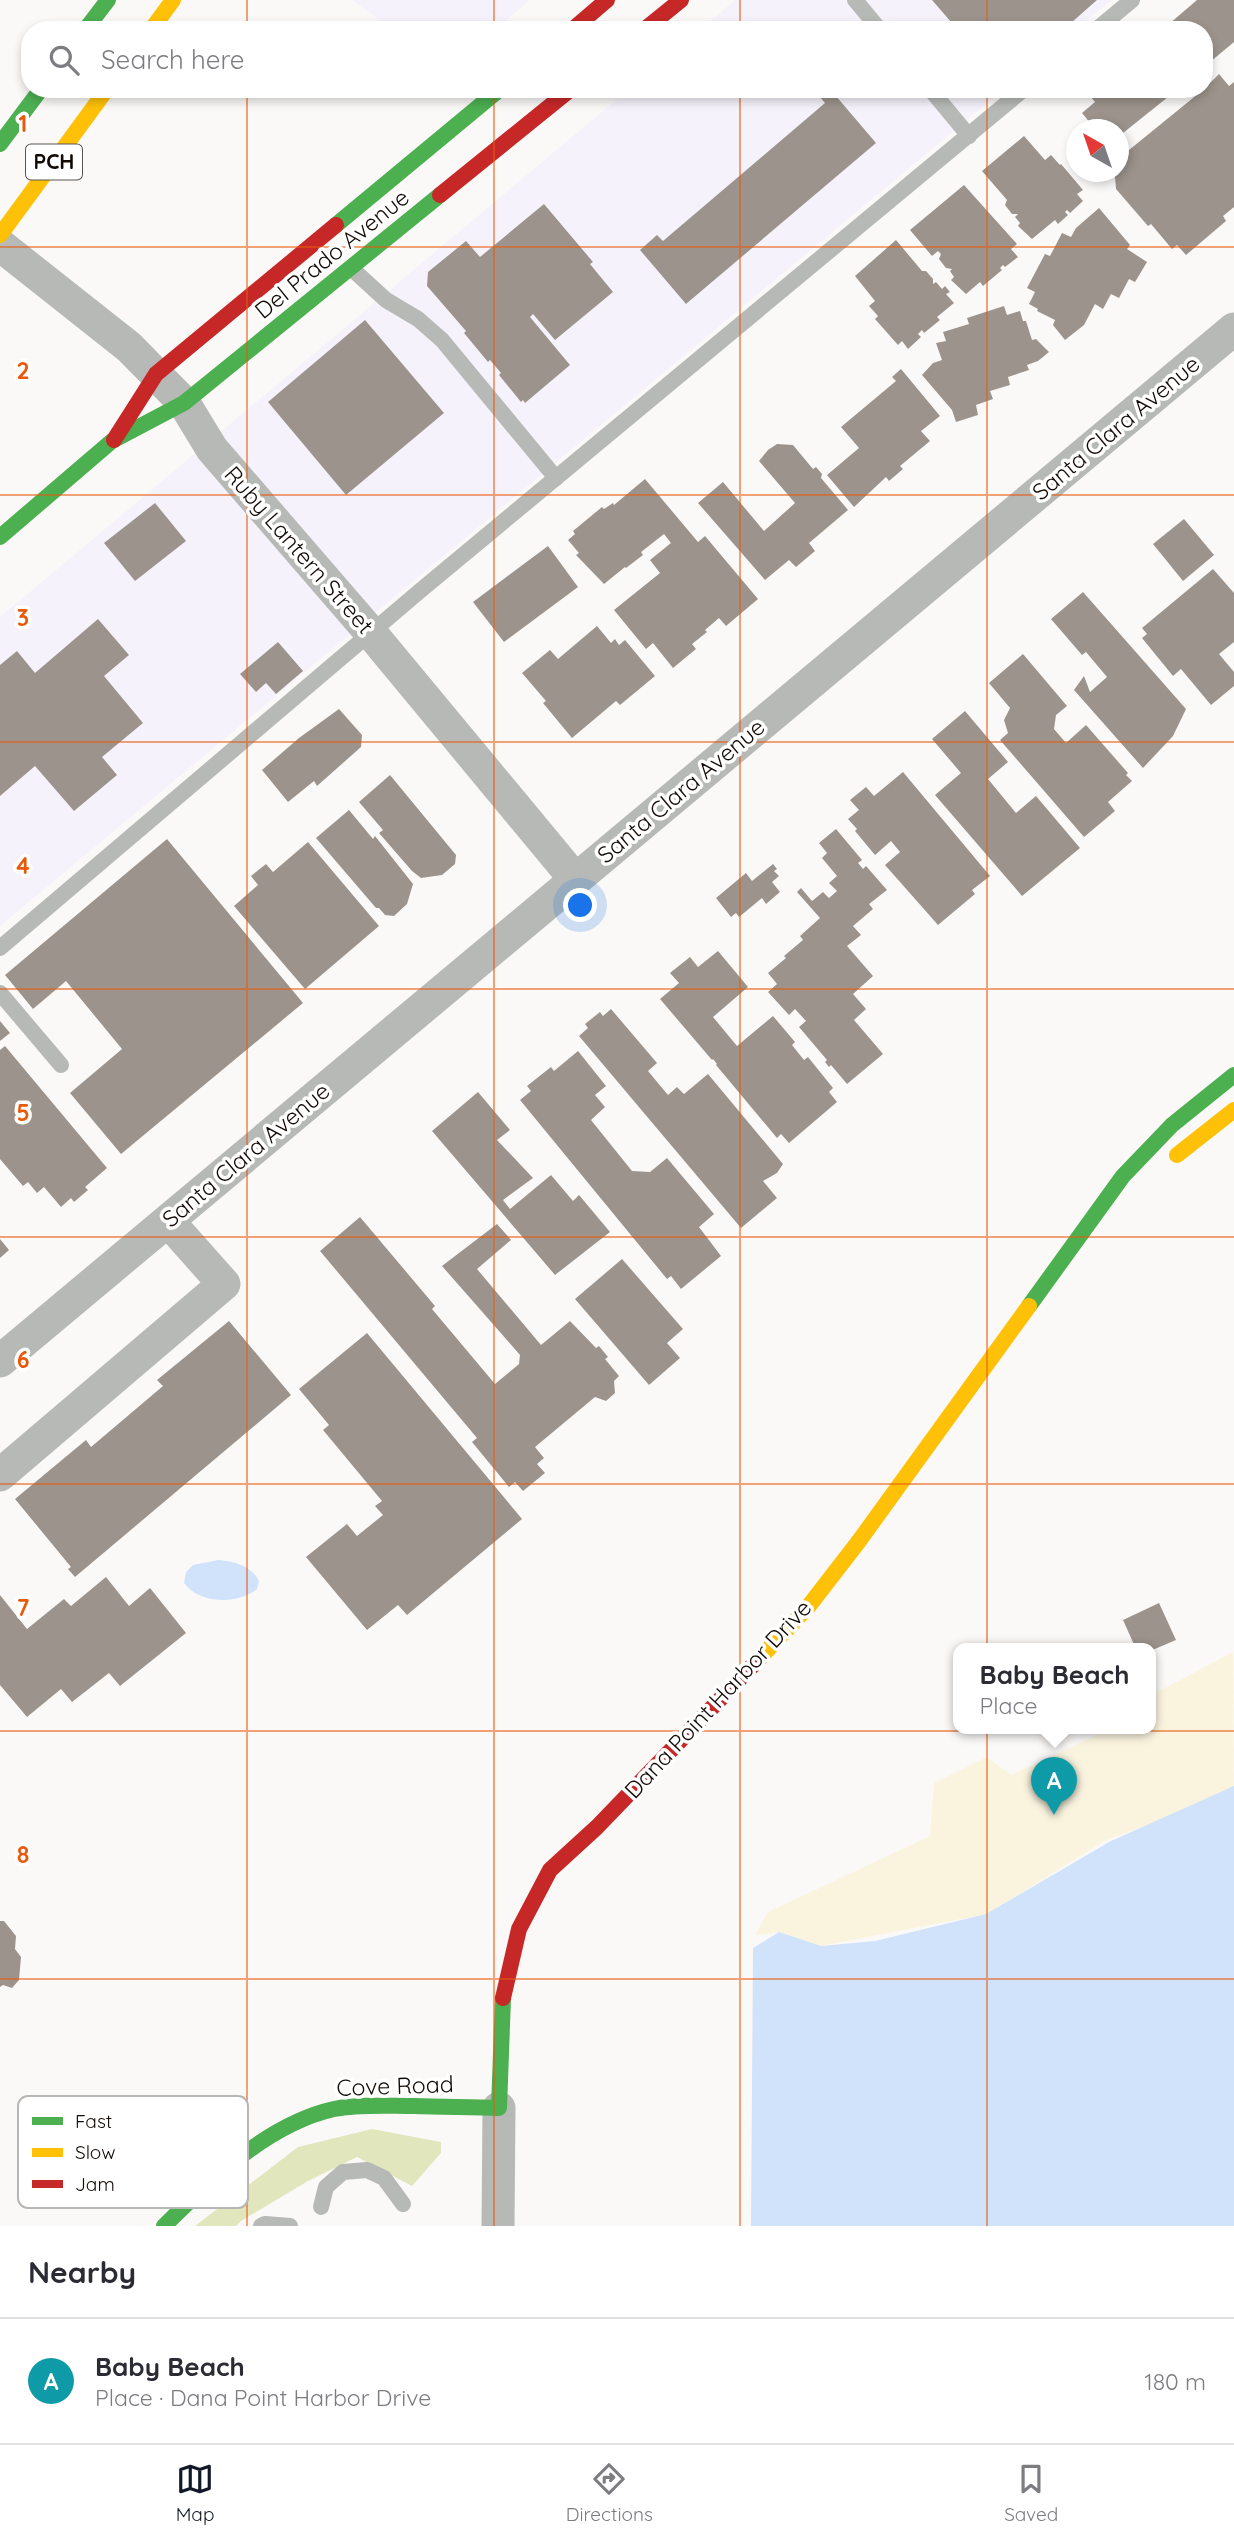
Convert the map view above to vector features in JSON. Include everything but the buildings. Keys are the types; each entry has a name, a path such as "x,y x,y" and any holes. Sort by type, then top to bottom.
{"main road":[{"path":"92,21 108,0"},
{"path":"158,21 173,0"},
{"path":"582,21 607,0"},
{"path":"655,21 681,0"},
{"name":"PCH","path":"0,144 34,98"},
{"name":"PCH","path":"0,235 100,98"},
{"name":"Del Prado Avenue","path":"112,441 156,374 489,98"},
{"name":"Del Prado Avenue","path":"0,537 112,441 184,403 560,98"},
{"name":"Dana Point Harbor Drive","path":"499,2108 503,1990 519,1929 550,1870 597,1827 808,1607 859,1541 1123,1176 1172,1125 1234,1075"},
{"path":"1168,1163 1234,1110"},
{"name":"Dana Point Harbor Drive","path":"1090,1223 1129,1196"},
{"name":"Cove Road","path":"248,2154 265,2140 293,2124 323,2112 358,2106 499,2108"},
{"name":"Cove Road","path":"163,2226 182,2208"}],"street":[{"name":"Ruby Lantern Street","path":"0,245 129,347 184,403 212,449 371,633 575,879"},
{"name":"Santa Clara Avenue","path":"0,1361 1234,329"},
{"path":"0,1475 224,1284 168,1221"},
{"name":"Dana Point Harbor Drive","path":"498,2226 499,2108"}],"lane":[{"path":"855,0 872,21"},
{"path":"1107,21 1132,0"},
{"path":"937,98 969,136"},
{"path":"0,948 371,633 1013,98"},
{"path":"351,268 386,300 418,319 442,340 556,478"},
{"path":"0,993 61,1065"},
{"path":"321,2207 326,2188 343,2172 367,2170 384,2178 403,2204"},
{"path":"261,2226 290,2226"}],"shaded area":[{"path":"352,0 530,0 506,21 381,21"},
{"path":"735,0 1111,0 1086,21 710,21"},
{"path":"618,98 993,98 0,926 0,617"}],"green space":[{"path":"372,2129 441,2142 441,2153 412,2186 357,2157 308,2181 236,2226 195,2226 218,2208 248,2208 248,2185 298,2147"}],"sand":[{"path":"1233,1652 1234,1793 1104,1841 987,1914 821,1946 779,1932 755,1935 768,1912 930,1836 934,1783 987,1757 1011,1775 1099,1734 1156,1734 1156,1693"}],"water":[{"path":"218,1560 247,1568 259,1581 257,1589 240,1598 219,1600 199,1595 184,1583 186,1572 193,1565"},
{"path":"1234,1786 1234,2226 751,2226 753,1948 779,1932 821,1946 875,1941 986,1914 1111,1841"}],"traffic: fast":[{"path":"92,21 108,0"},
{"path":"0,144 34,98"},
{"path":"336,225 489,98"},
{"path":"0,537 112,441 184,403 440,195"},
{"path":"1029,1306 1123,1176 1172,1125 1234,1075"},
{"path":"248,2151 286,2127 309,2116 334,2109 364,2106 499,2108 503,1998"},
{"path":"164,2226 182,2208"}],"traffic: slow":[{"path":"158,21 173,0"},
{"path":"0,235 100,98"},
{"path":"1177,1155 1234,1110"},
{"path":"757,1661 808,1607 859,1541 1029,1306"}],"traffic: jam":[{"path":"582,21 607,0"},
{"path":"655,21 681,0"},
{"path":"440,195 560,98"},
{"path":"114,440 156,374 336,225"},
{"path":"503,1998 519,1929 550,1870 597,1827 757,1661"}],"place":[{"name":"Baby Beach","path":"1054,1815"}]}
